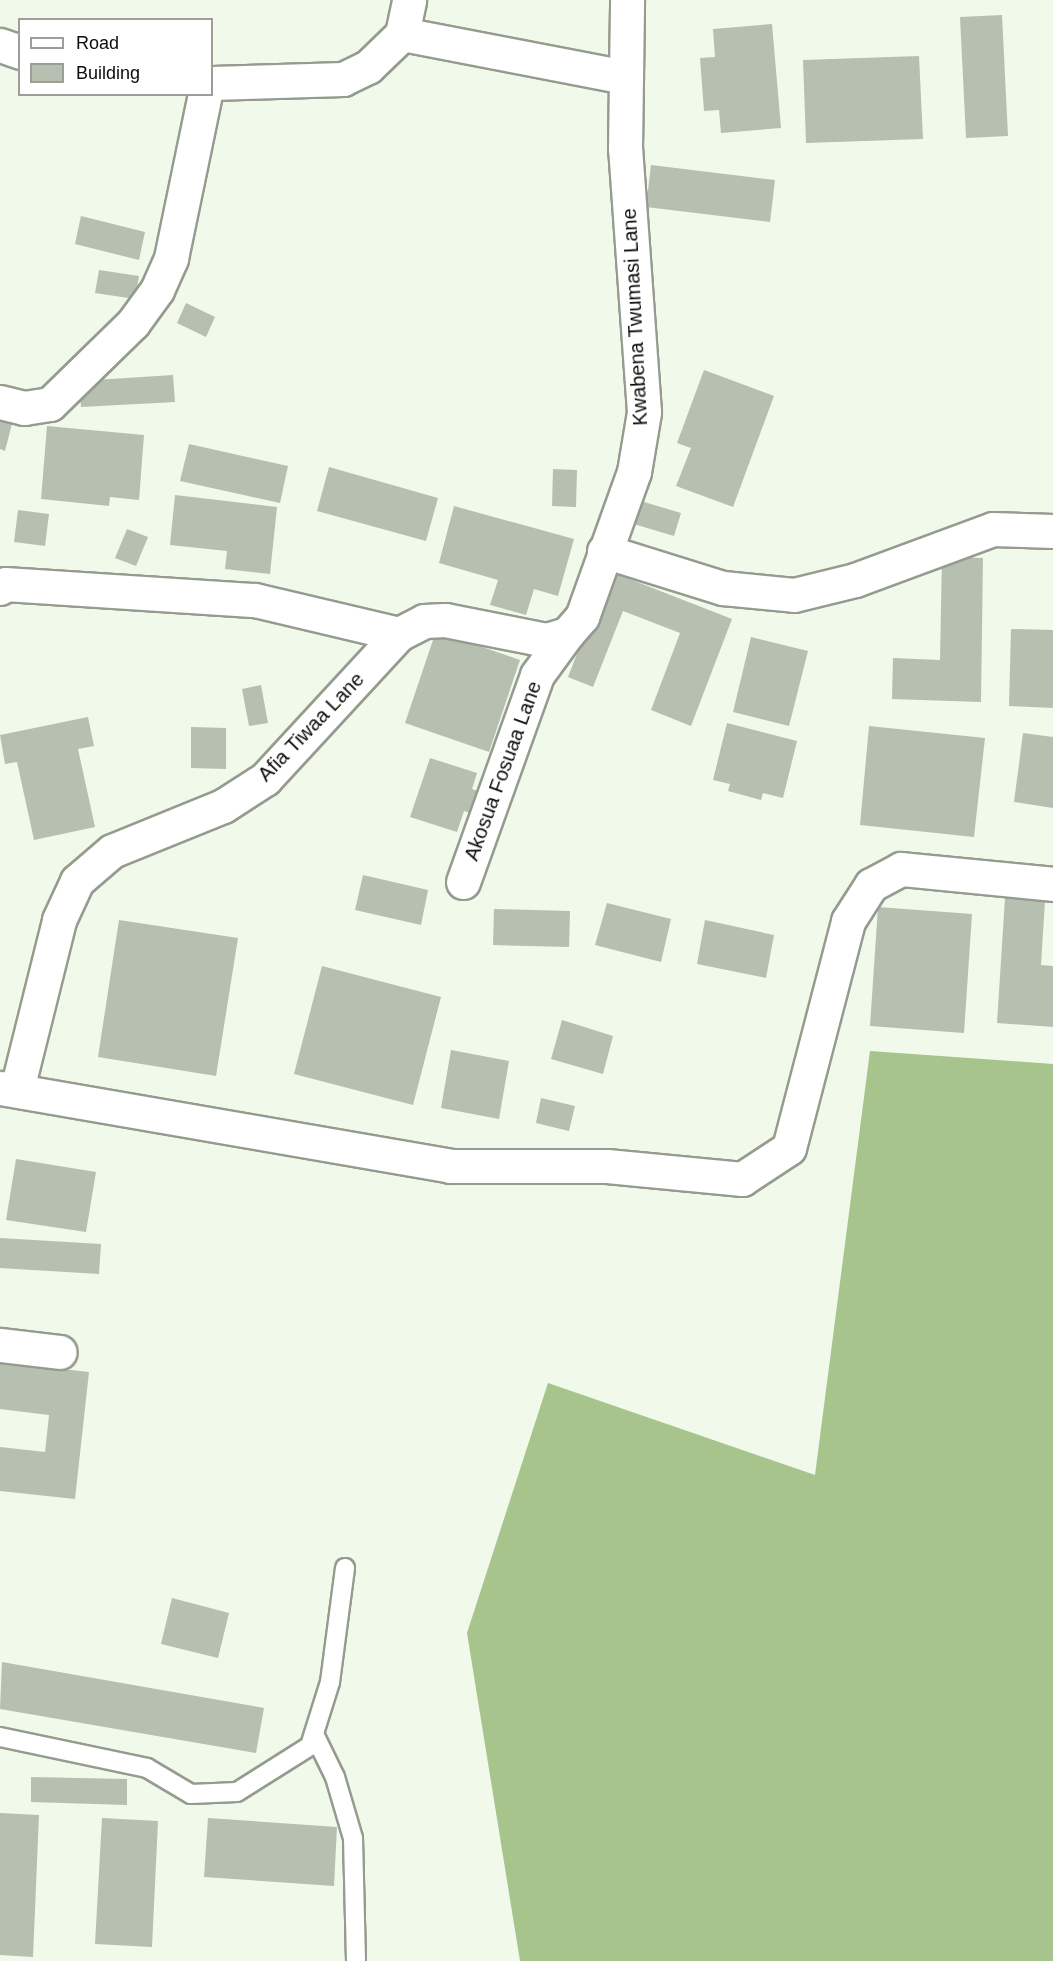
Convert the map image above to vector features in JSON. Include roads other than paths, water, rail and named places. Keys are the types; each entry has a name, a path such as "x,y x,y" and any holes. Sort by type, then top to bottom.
{"street":[{"path":"213,83 343,79 368,67 402,34 410,0"},
{"name":"Kwabena Twumasi Lane","path":"604,551 634,472 644,412 625,149 627,0"},
{"path":"402,34 626,77"},
{"path":"0,45 18,51"},
{"path":"0,402 24,408 50,404 133,323 158,290 171,258 205,96"},
{"path":"567,634 582,617 604,551 723,588 794,595 855,580 993,529 1053,531"},
{"path":"0,588 5,584 255,600 399,634"},
{"name":"Afia Tiwaa Lane","path":"8,1088 59,920 77,881 112,851 223,806 265,778 399,634 424,621 445,620 546,640 567,634"},
{"name":"Akosua Fosuaa Lane","path":"463,882 537,675 567,634"},
{"path":"8,1088 450,1166 607,1166 742,1179 789,1148 848,921 871,885 901,869 1053,884"},
{"path":"0,1345 60,1352"}],"lane":[{"path":"0,1737 147,1768 191,1794 237,1792 310,1746 330,1682 345,1568"},
{"path":"314,1734 335,1777 353,1838 356,1961"}]}
